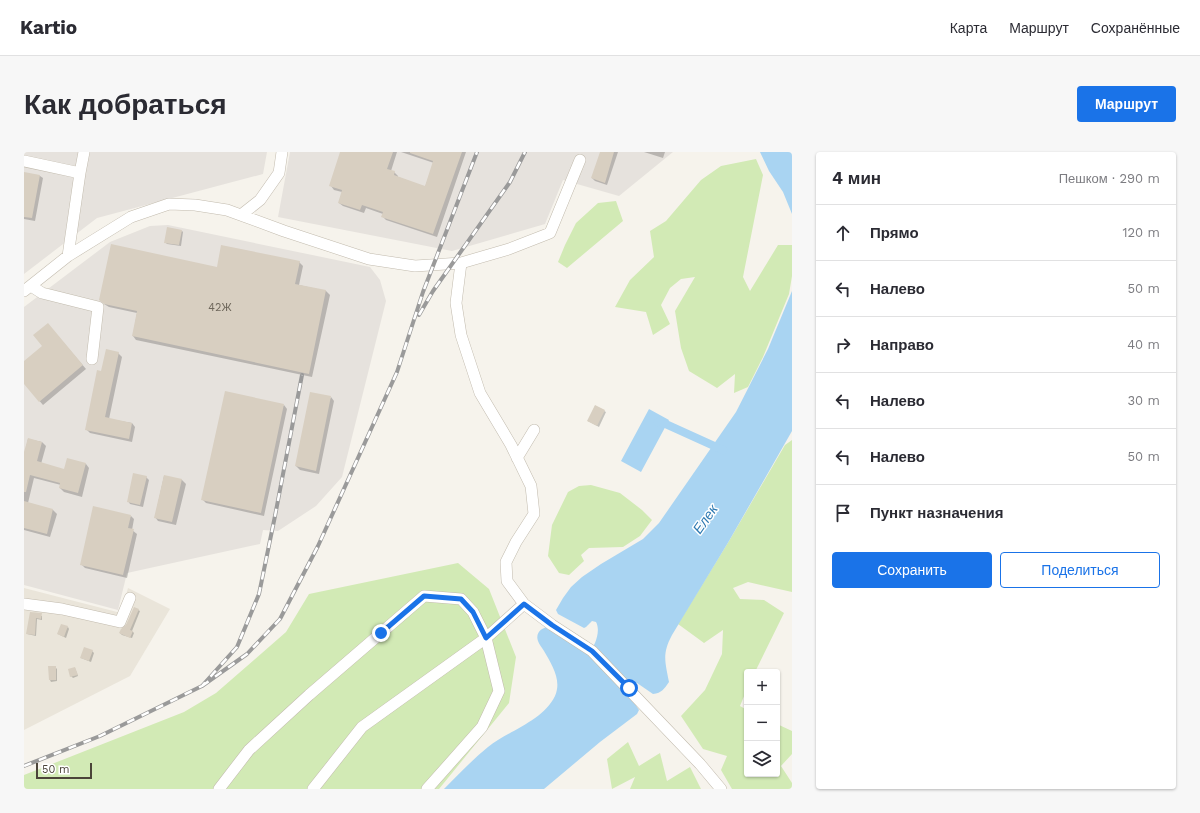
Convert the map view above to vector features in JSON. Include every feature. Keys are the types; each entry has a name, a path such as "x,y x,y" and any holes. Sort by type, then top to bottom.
{"street":[{"path":"68,256 84,152"},
{"path":"241,215 260,200 279,173 282,152"},
{"path":"27,288 68,256 131,217 169,204 195,205 227,210 284,231 369,259 415,266 461,262 509,249 550,233 580,160"},
{"path":"24,161 80,172"},
{"path":"461,262 456,304 461,336 480,393 531,486 534,514 516,542 506,562 508,581 524,604 552,625 592,651 700,764 721,789"},
{"path":"27,288 98,307 92,359"},
{"path":"517,458 534,430"},
{"path":"219,789 249,750 309,695 424,596 461,599 473,612 486,638 499,691 482,727 427,789"},
{"path":"24,604 62,609 120,622 130,598"},
{"path":"313,789 362,727 486,638 524,604"}],"shaded area":[{"path":"24,152 267,152 263,174 97,218 24,274"},
{"path":"290,152 673,152 619,196 563,180 545,224 452,251 278,217"},
{"path":"168,225 370,267 380,280 386,301 342,477 316,506 278,531 263,530 260,544 127,573 118,610 24,585 24,307 110,242 150,226"},
{"path":"24,588 121,613 128,588 170,609 130,676 24,730"}],"green space":[{"path":"756,159 763,175 743,277 750,291 778,245 792,245 792,276 789,294 763,357 748,387 734,393 735,374 717,388 689,371 681,348 675,311 695,277 681,279 670,288 661,305 670,324 653,335 646,312 615,307 630,280 654,257 650,231 666,221 701,180 721,166"},
{"path":"616,201 623,221 567,268 558,262 576,223 598,203"},
{"path":"792,440 792,592 748,582 733,588 740,599 764,600 784,613 756,669 744,669 744,696 740,706 744,708 744,777 780,777 780,725 792,731 792,754 781,766 792,783 792,789 732,789 721,770 727,756 703,749 681,716 705,690 722,654 723,630 704,643 678,624 785,445"},
{"path":"591,485 620,493 652,520 640,536 623,547 589,548 581,555 584,561 569,575 559,573 548,556 552,525 568,492 579,486"},
{"path":"458,563 489,589 516,657 509,703 439,789 24,789 24,775 184,712 216,693 286,632 309,594"},
{"path":"628,742 639,766 660,753 667,781 690,767 701,789 630,789 635,777 612,789 607,759"}],"water":[{"path":"760,152 792,152 792,214 783,192 769,171"},
{"name":"Елек","path":"792,291 792,431 729,541 672,635 667,647 665,658 669,682 661,692 653,694 637,683 632,685 628,693 639,710 637,714 600,742 544,789 444,789 488,747 534,719 549,705 555,696 557,690 557,678 553,667 538,641 537,635 540,631 549,627 584,652 589,653 598,634 596,622 592,621 584,628 558,614 556,610 571,587 582,577 643,539 659,523 736,412 768,349"},
{"path":"649,409 669,420 641,472 621,461"}],"building":[{"path":"340,152 393,152 387,169 395,171 394,175 425,186 433,161 410,152 462,152 433,234 381,217 383,212 362,205 360,210 338,203 342,190 329,186"},
{"path":"600,152 614,152 605,183 591,178"},
{"path":"24,172 40,175 32,218 24,217"},
{"path":"167,227 182,230 179,245 164,243"},
{"path":"111,244 217,267 221,245 300,261 295,284 326,290 309,374 132,336 137,311 104,304 99,300"},
{"path":"48,323 83,365 39,402 24,384 24,361 42,346 33,335"},
{"path":"106,349 119,352 105,417 132,423 129,439 85,430 97,370 101,371"},
{"path":"225,391 284,404 261,513 201,500"},
{"path":"310,392 331,396 316,471 295,466"},
{"path":"595,405 605,410 597,426 587,421"},
{"path":"28,438 42,442 37,461 64,469 67,458 86,463 78,493 59,488 60,483 30,475 26,492 24,492 24,452"},
{"path":"133,473 147,476 140,505 127,502"},
{"path":"164,475 182,479 172,522 154,518"},
{"path":"24,501 53,509 47,534 24,528"},
{"path":"93,506 131,515 128,528 134,529 123,575 80,565"},
{"path":"134,607 139,609 130,630 133,631 130,638 119,633 126,625"},
{"path":"30,612 42,613 41,619 36,618 35,635 26,634"},
{"path":"61,624 68,626 64,637 57,634"},
{"path":"84,647 93,650 89,661 80,658"},
{"path":"48,666 56,666 56,680 49,680"},
{"path":"75,667 78,675 70,677 68,669"}],"waterway":[{"path":"658,422 659,421 723,450"}],"railway":[{"path":"202,686 247,654 280,619 318,546 397,372 423,292 477,152"},
{"path":"419,315 433,291 510,182 525,152"},
{"path":"24,766 100,736 202,686 237,647 259,594 302,375"}],"route":[{"path":"381,633 424,596 461,599 473,612 486,638 524,604 552,625 592,651 629,688"}]}
